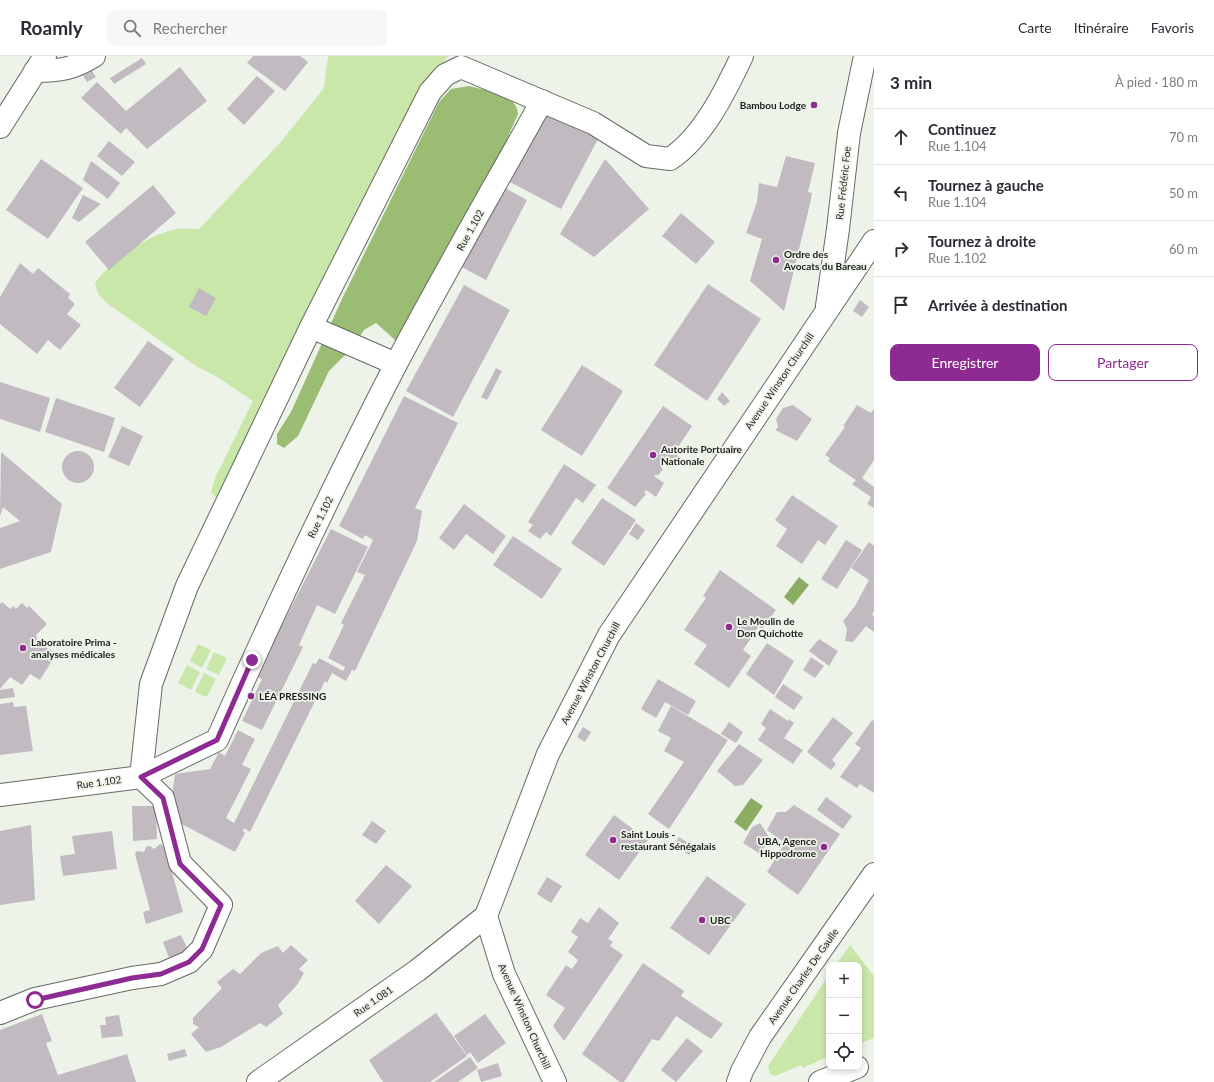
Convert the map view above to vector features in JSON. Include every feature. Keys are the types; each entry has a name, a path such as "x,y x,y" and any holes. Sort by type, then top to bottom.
{"main road":[{"path":"0,127 40,64 58,71 76,67 94,56"},
{"path":"0,1014 35,1000 132,978 161,974 189,962 202,949 221,905 180,864 163,798 141,777 151,684 187,586 311,326 430,92 445,75 461,67 592,123 646,156 670,159 695,136 727,88 742,56"},
{"name":"Rue Frédéric Foe","path":"826,311 838,229 849,133 864,56"},
{"name":"Rue 1.102","path":"0,795 141,777 217,740 252,660 396,364 542,101"},
{"name":"Avenue Winston Churchill","path":"555,1082 504,974 486,916 548,754 609,635 826,311 874,242"},
{"path":"311,326 396,364"},
{"name":"Avenue Charles De Gaulle","path":"738,1082 742,1070 760,1037 874,874"},
{"name":"Rue 1.081","path":"258,1082 418,970 486,916"},
{"path":"862,1065 874,1060"},
{"path":"820,1082 850,1070"}],"shaded area":[{"path":"328,56 449,56 440,65 230,488 216,497 211,492 215,478 253,401 219,378 196,366 108,304 98,294 95,283 102,274 121,257 143,242 155,236 177,229 199,229 279,144 324,88"},
{"path":"469,86 492,91 506,97 512,101 518,114 488,182 404,337 395,340 376,323 364,330 353,347 329,371 298,436 284,448 277,444 277,434 291,412 341,301 439,102 451,89"},
{"path":"799,577 809,585 793,605 784,597"},
{"path":"198,644 211,650 202,668 190,661"},
{"path":"214,652 227,658 219,675 206,669"},
{"path":"187,665 200,672 191,690 178,683"},
{"path":"204,673 216,679 207,697 195,692"},
{"path":"751,798 763,806 746,831 734,822"},
{"path":"850,945 874,976 874,1038 862,1043 862,962 838,962"},
{"path":"826,979 826,1057 803,1068 801,1065 775,1076 770,1074 768,1066"}],"building":[{"path":"253,56 300,56 308,62 285,91 247,63"},
{"path":"142,58 146,64 114,84 110,78"},
{"path":"180,67 207,101 147,149 126,128 121,134 81,98 97,82 126,111"},
{"path":"92,71 96,77 87,82 83,76"},
{"path":"257,76 275,91 244,125 227,109"},
{"path":"547,112 598,139 561,209 510,182"},
{"path":"109,141 135,162 122,176 97,156"},
{"name":"Ordre des Avocats du Bareau","path":"786,156 815,163 808,192 812,193 809,208 784,311 750,281 762,239 746,233 757,202 759,183 777,187"},
{"path":"41,159 83,188 48,239 6,210"},
{"path":"605,159 649,209 594,257 560,234"},
{"path":"91,161 120,183 108,199 83,180"},
{"path":"153,185 176,213 109,270 85,242"},
{"path":"501,186 527,200 486,280 460,266"},
{"path":"83,195 101,204 79,222 72,218"},
{"path":"681,213 715,242 696,264 662,236"},
{"path":"20,263 33,274 38,268 70,294 68,298 75,304 67,314 81,325 60,350 48,340 37,354 0,324 0,297"},
{"path":"708,284 761,319 707,401 654,365"},
{"path":"464,285 510,310 453,417 406,391"},
{"path":"199,288 216,298 206,316 189,307"},
{"path":"860,300 869,307 862,317 853,311"},
{"path":"148,341 174,359 140,407 114,388"},
{"path":"582,365 623,391 582,456 541,430"},
{"path":"496,368 502,371 487,400 481,397"},
{"path":"0,382 50,398 40,432 0,419"},
{"path":"722,392 730,401 724,406 717,399"},
{"path":"404,396 458,423 415,508 422,511 417,541 355,671 352,670 346,681 332,673 327,683 325,681 250,832 244,828 243,831 245,833 235,852 176,821 170,811 175,774 210,769 219,752 225,756 238,730 255,739 242,765 251,769 226,818 234,823 313,663 316,664 319,658 343,671 345,667 328,658 344,625 341,623 365,575 357,572 373,540 365,535 363,539 339,526"},
{"path":"56,398 115,418 104,452 45,432"},
{"path":"793,405 812,419 797,441 775,430 778,427 776,419 783,408"},
{"path":"857,405 871,413 874,409 874,460 862,478 874,487 874,508 867,504 871,497 852,484 856,480 828,461 830,458 825,455 845,427 843,426"},
{"name":"Autorite Portuaire Nationale","path":"663,406 692,426 674,453 680,457 673,467 667,462 661,468 663,469 658,476 656,474 654,476 664,483 656,497 646,490 644,492 646,494 635,507 607,488"},
{"path":"122,426 143,436 129,466 108,457"},
{"path":"75,451 81,451 91,458 94,467 93,473 87,480 81,483 75,483 65,476 62,470 62,464 69,454"},
{"path":"1,452 62,504 51,552 0,569 0,528 20,521 3,507 0,516"},
{"path":"564,464 596,485 583,503 576,498 551,536 546,532 540,539 528,531 533,525 528,522"},
{"path":"792,495 838,526 825,545 818,540 802,564 776,546 787,529 775,520"},
{"path":"602,498 636,520 604,566 571,543"},
{"path":"464,504 506,536 493,554 466,534 454,550 439,538"},
{"path":"636,523 645,530 638,540 629,534"},
{"path":"331,529 368,547 335,614 317,605 299,645 303,647 262,730 242,721 262,679 256,676"},
{"path":"513,536 562,569 542,599 493,565"},
{"path":"846,540 862,550 837,589 821,579"},
{"path":"869,542 874,546 874,611 872,615 874,616 874,632 866,626 853,642 845,641 847,629 843,621 855,606 869,580 851,568"},
{"path":"720,570 776,610 762,629 759,626 743,650 751,656 729,688 694,664 707,645 684,630 706,598 703,596"},
{"name":"Laboratoire Prima - analyses médicales","path":"2,602 10,609 13,606 16,609 22,603 27,608 29,606 47,624 36,635 38,642 56,654 40,680 30,674 22,685 10,677 0,689 0,604"},
{"path":"819,639 838,651 829,666 809,651"},
{"path":"767,643 794,661 774,695 746,674"},
{"path":"811,657 824,666 815,678 803,670"},
{"path":"658,679 696,701 688,715 665,702 656,718 641,709"},
{"path":"783,684 803,697 794,710 775,697"},
{"path":"13,688 15,697 0,699 0,690"},
{"path":"13,702 14,707 26,706 33,751 0,755 0,704"},
{"path":"671,706 728,740 669,829 648,814 684,762 664,751 671,738 658,731"},
{"path":"770,709 788,721 789,719 794,723 784,738 803,750 793,764 758,740 766,728 761,724"},
{"path":"833,717 853,733 832,760 836,764 831,770 807,752"},
{"path":"872,720 874,721 874,793 860,784 857,788 840,777 861,748 855,744"},
{"path":"729,722 743,732 736,743 721,734"},
{"path":"583,727 591,732 585,742 577,737"},
{"path":"739,744 763,760 743,785 735,786 717,771"},
{"path":"826,797 852,816 843,829 817,810"},
{"path":"794,805 840,834 798,895 767,872 785,843 767,830 777,812 786,812"},
{"path":"132,806 156,806 157,839 133,841"},
{"path":"614,815 648,840 619,880 585,855"},
{"path":"372,821 386,831 376,844 362,835"},
{"path":"760,823 769,837 768,842 760,854 743,843 752,827"},
{"path":"31,825 35,900 0,905 0,831"},
{"path":"112,831 117,869 63,876 60,856 75,854 72,836"},
{"path":"679,837 694,847 689,855 674,845"},
{"path":"160,844 165,847 183,912 146,924 143,912 150,910 135,854 137,851 144,852 146,847 150,846 154,849"},
{"path":"386,865 412,886 379,924 355,901"},
{"path":"707,876 746,904 709,955 670,928"},
{"path":"547,877 562,886 551,903 537,894"},
{"path":"599,907 619,923 608,939 613,942 610,946 623,955 564,1041 553,1026 565,1008 546,995 566,965 572,969 578,960 568,952 578,937 571,932 580,918 588,923"},
{"path":"181,935 188,950 169,958 163,942"},
{"path":"291,945 308,960 299,969 304,973 297,985 278,1005 283,1014 266,1027 260,1023 221,1047 206,1052 191,1034 199,1027 193,1024 193,1018 222,988 217,982 233,969 240,974 261,953 278,946 283,953"},
{"path":"643,963 684,991 681,996 723,1024 711,1039 676,1016 659,1041 652,1039 624,1082 620,1082 582,1054"},
{"path":"436,1013 467,1056 430,1082 383,1082 369,1060"},
{"path":"42,1014 52,1041 46,1043 58,1075 127,1054 136,1082 0,1082 0,1030"},
{"path":"485,1014 506,1043 478,1063 470,1052 467,1055 454,1036"},
{"path":"119,1015 123,1036 102,1038 100,1025 106,1025 105,1017"},
{"path":"687,1038 703,1051 676,1082 661,1070"},
{"path":"185,1049 187,1056 169,1061 167,1054"},
{"path":"470,1057 478,1068 458,1082 434,1082"},
{"path":"498,1063 502,1076 481,1082 477,1070"}],"place":[{"name":"Bambou Lodge","path":"814,105"},
{"name":"Ordre des Avocats du Bareau","path":"776,260"},
{"name":"Autorite Portuaire Nationale","path":"653,455"},
{"name":"Le Moulin de Don Quichotte","path":"729,627"},
{"name":"Laboratoire Prima - analyses médicales","path":"23,648"},
{"name":"LÉA PRESSING","path":"251,696"},
{"name":"Saint Louis - restaurant Sénégalais","path":"613,840"},
{"name":"UBA, Agence Hippodrome","path":"824,847"},
{"name":"UBC","path":"702,920"}],"route":[{"path":"35,1000 132,978 161,974 189,962 202,949 221,905 180,864 163,798 141,777 217,740 252,660"}]}
